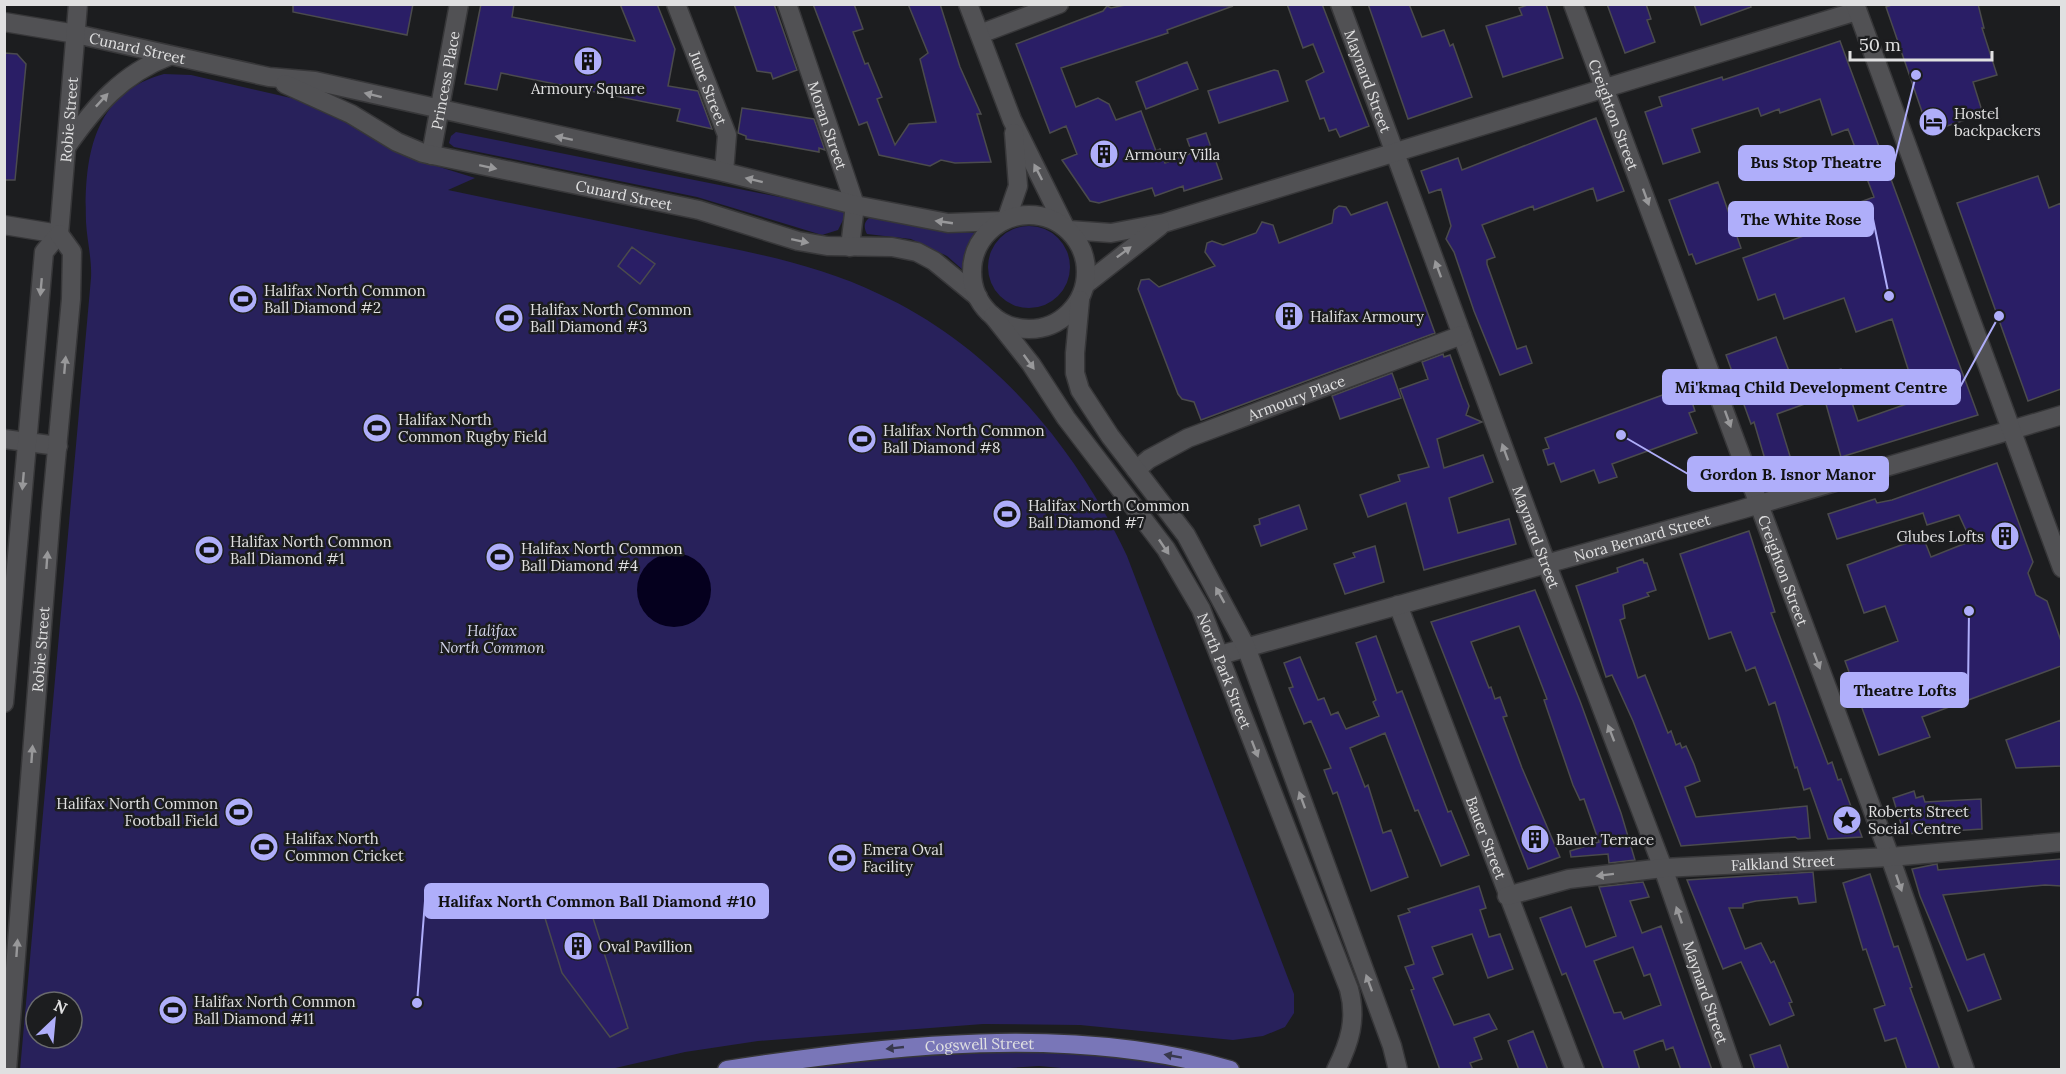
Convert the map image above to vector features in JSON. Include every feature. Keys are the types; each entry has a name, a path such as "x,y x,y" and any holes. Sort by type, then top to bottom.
{"main road":[{"name":"Cogswell Street","path":"727,1070 912,1046 1032,1045 1146,1052 1230,1070"}],"street":[{"name":"Robie Street","path":"4,703 44,252 59,234 78,4"},
{"name":"Princess Place","path":"431,155 459,4"},
{"name":"June Street","path":"676,4 727,135 724,172"},
{"name":"Moran Street","path":"787,4 855,205 850,247"},
{"path":"968,4 1012,120 1066,228 1081,246 1087,264 1083,292"},
{"path":"980,34 1059,4"},
{"name":"Maynard Street","path":"1340,4 1546,563 1663,868 1733,1070"},
{"name":"Creighton Street","path":"1573,4 1890,857 1965,1070"},
{"path":"1164,224 1083,292 1060,320 1033,329 1019,328 993,316 978,297 972,276 975,254 990,229 1005,219 1027,214 1046,216 1066,228 1111,233 1164,224 1396,154 1856,8 2061,568"},
{"name":"Cunard Street","path":"4,22 76,34 269,77 315,81 724,172 855,205 948,223 1005,219"},
{"path":"66,147 104,97 136,71 169,56"},
{"name":"Cunard Street","path":"269,77 314,95 397,142 431,155 699,210 798,240 850,247 892,247 917,252 934,261 978,297"},
{"path":"1005,219 1018,186 1012,120"},
{"path":"4,225 59,234"},
{"name":"Robie Street","path":"8,1070 71,299 72,252 59,234"},
{"name":"North Park Street","path":"1083,292 1074,352 1075,373 1080,390 1136,470 1186,535 1246,647 1392,1046 1398,1070"},
{"name":"North Park Street","path":"993,316 1031,364 1066,418 1166,549 1201,609 1349,989 1353,1005 1353,1025 1336,1070"},
{"name":"Armoury Place","path":"1136,470 1149,459 1188,438 1462,335"},
{"name":"Nora Bernard Street","path":"1220,655 1758,505 2061,415"},
{"path":"4,439 58,446"},
{"name":"Bauer Street","path":"1398,604 1575,1070"},
{"name":"Falkland Street","path":"1508,896 1569,879 1663,868 1890,857 2061,842"}],"green space":[{"name":"Halifax North Common","path":"164,74 191,75 304,101 331,110 430,164 475,178 448,190 727,247 805,266 879,294 920,316 958,341 1026,403 1055,438 1106,515 1127,556 1294,994 1294,1013 1285,1027 1263,1036 1233,1040 1080,1025 983,1024 758,1041 685,1052 611,1069 20,1070 24,1025 24,1050 84,1050 84,990 27,990 91,278 86,222 87,174 98,131 108,112 122,96 140,83"},
{"path":"456,132 839,209 844,212 844,218 838,230 822,235 697,197 454,147 449,143 451,136"},
{"path":"872,216 949,231 975,233 966,248 963,270 947,256 911,239 867,234 865,224"},
{"path":"1029,226 1045,229 1058,238 1067,251 1070,267 1067,283 1058,296 1045,305 1029,308 1013,305 1000,296 991,283 988,267 991,251 1000,238 1013,229"},
{"path":"1035,1051 1124,1055 1218,1069 1084,1070 1039,1066 980,1070 774,1070 899,1057"}],"shaded area":[{"path":"674,553 695,559 705,569 711,590 705,611 695,621 674,627 653,621 643,611 637,590 643,569 653,559"}],"building":[{"path":"293,4 413,4 407,35 293,12"},
{"name":"Armoury Square","path":"481,4 514,4 512,17 635,41 620,4 657,4 675,49 668,86 698,91 712,129 677,121 680,109 501,73 497,90 465,84"},
{"path":"734,4 774,4 797,70 773,79 771,73 757,71"},
{"path":"813,4 854,4 863,29 853,32 865,64 868,63 882,97 877,99 895,145 909,124 936,122 920,59 928,53 908,4 940,4 960,67 981,114 977,114 991,162 955,163 941,160 930,166 879,155 867,122 859,125"},
{"path":"1130,4 1233,6 1167,30 1168,33 1061,68 1076,107 1098,98 1109,104 1116,120 1141,111 1156,151 1160,149 1165,163 1192,153 1187,139 1206,133 1222,179 1184,191 1183,186 1155,196 1152,188 1099,203 1090,201 1062,160 1077,154 1066,126 1050,133 1016,44 1103,11 1107,6 1111,8"},
{"path":"1287,4 1322,4 1369,126 1340,137 1336,129 1329,131 1324,118 1320,119 1306,81 1324,72 1313,44 1303,48"},
{"path":"1368,4 1409,4 1422,37 1444,30 1450,46 1453,44 1472,97 1408,119"},
{"path":"1530,4 1546,4 1563,58 1503,77 1486,26 1522,15 1519,8"},
{"path":"1607,4 1646,4 1651,19 1647,20 1655,42 1625,53"},
{"path":"1694,4 1750,4 1751,7 1701,25"},
{"path":"1894,4 1978,4 1984,28 1982,28 1997,75 1973,82 1983,114 1929,132 1886,7"},
{"path":"1840,41 1978,415 1841,457 1824,397 1777,414 1793,466 1769,473 1754,422 1751,424 1726,355 1776,337 1794,384 1841,369 1858,421 1918,400 1892,319 1856,332 1844,298 1784,319 1775,294 1758,300 1743,258 1820,230 1816,218 1874,197 1848,129 1832,135 1820,99 1780,113 1779,109 1761,116 1758,108 1692,129 1700,152 1663,164 1645,112 1662,106 1659,97 1722,77 1723,80"},
{"path":"4,53 17,54 26,64 15,180 4,180"},
{"path":"1187,62 1198,89 1146,109 1136,82"},
{"path":"1274,70 1278,71 1288,101 1219,123 1208,91"},
{"path":"742,108 814,119 825,150 819,148 819,152 746,139 746,136 738,133"},
{"path":"1596,118 1624,191 1597,201 1593,188 1534,210 1533,206 1482,225 1495,257 1487,260 1487,264 1517,349 1526,346 1532,363 1500,375 1474,311 1454,252 1446,239 1451,226 1441,189 1429,193 1421,171 1458,158 1462,170"},
{"path":"2038,176 2049,208 2061,203 2061,389 2028,401 1957,203"},
{"path":"1718,182 1741,248 1696,264 1692,254 1689,255 1669,200"},
{"name":"Halifax Armoury","path":"1387,202 1435,333 1201,420 1194,402 1182,399 1178,394 1138,289 1141,280 1149,279 1159,287 1215,266 1205,252 1207,243 1212,241 1223,245 1256,233 1262,222 1273,225 1279,243 1332,223 1334,210 1339,206 1346,207 1351,215"},
{"path":"632,247 655,264 640,284 618,266"},
{"path":"1443,354 1444,357 1450,355 1469,406 1466,415 1482,422 1437,439 1444,468 1483,455 1493,482 1449,498 1458,533 1509,519 1516,544 1424,570 1406,503 1368,517 1360,495 1400,481 1398,475 1429,467 1400,389 1428,379 1422,362"},
{"path":"1392,373 1401,398 1340,419 1332,396"},
{"path":"1679,389 1683,398 1690,396 1695,411 1689,413 1697,433 1612,464 1617,477 1599,483 1594,470 1561,482 1554,463 1548,465 1543,450 1549,448 1545,438"},
{"path":"1997,463 2033,562 2028,573 2036,595 2047,601 2061,641 2061,666 1922,717 1930,737 1879,755 1845,661 1898,641 1885,606 1864,613 1847,565 1923,537 1931,557 1971,541 1959,515 1927,525 1923,513 1837,539 1828,514 1875,499 1877,503 1892,500"},
{"path":"1299,505 1307,529 1261,546 1254,526 1260,524 1259,519"},
{"path":"1749,531 1775,612 1771,613 1828,764 1832,762 1838,780 1841,779 1862,837 1828,839 1810,788 1804,790 1797,767 1795,768 1775,702 1769,705 1755,667 1746,671 1731,632 1709,639 1680,554"},
{"path":"1375,546 1384,582 1345,594 1334,564 1355,557 1353,553"},
{"path":"1643,559 1644,563 1647,563 1656,590 1647,593 1649,596 1623,605 1625,618 1620,620 1638,678 1645,675 1668,733 1671,731 1676,745 1680,743 1682,748 1686,746 1694,764 1700,781 1685,787 1696,817 1807,806 1810,838 1795,837 1681,846 1633,721 1612,675 1606,677 1576,586 1618,572 1617,568"},
{"path":"1535,590 1580,701 1621,813 1635,860 1609,863 1608,854 1571,857 1570,851 1599,842 1584,799 1580,800 1573,785 1544,700 1547,699 1519,626 1471,642 1489,688 1491,687 1495,699 1500,697 1507,716 1503,717 1522,768 1560,857 1528,869 1431,622"},
{"path":"1376,636 1397,693 1402,691 1448,812 1451,811 1469,855 1441,866 1418,810 1415,811 1385,733 1350,748 1365,787 1368,785 1383,833 1391,830 1408,877 1371,891 1337,792 1333,794 1324,770 1331,768 1311,721 1304,724 1289,688 1293,687 1284,663 1300,657 1318,700 1324,698 1331,715 1338,712 1346,729 1379,716 1373,702 1376,700 1356,643"},
{"path":"2061,720 2061,766 2016,768 2006,740"},
{"path":"1914,791 1916,798 1923,796 1925,802 1981,799 1982,829 1904,834 1893,798"},
{"path":"2061,859 2061,886 2045,885 1943,895 1967,960 1984,954 2001,999 1968,1011 1920,896 1912,869 1937,864 1938,870"},
{"path":"1813,872 1816,902 1799,904 1797,897 1756,901 1743,904 1743,908 1729,908 1745,949 1761,943 1771,963 1774,961 1792,1002 1789,1003 1794,1015 1770,1025 1741,962 1723,969 1687,880"},
{"path":"1870,874 1894,947 1898,946 1912,987 1910,988 1940,1070 1907,1070 1896,1038 1885,1041 1874,1009 1885,1005 1866,949 1863,950 1843,883"},
{"path":"1643,882 1649,897 1630,901 1642,933 1661,926 1712,1070 1681,1070 1673,1047 1666,1050 1663,1040 1634,1051 1640,1070 1604,1070 1566,973 1562,975 1540,918 1571,907 1586,947 1616,936 1599,887","holes":["1633,947 1644,976 1650,974 1661,1005 1624,1019 1621,1012 1614,1013 1594,961"]},
{"name":"Oval Pavillion","path":"568,885 593,918 628,1028 610,1037 562,973 541,905"},
{"path":"1479,886 1486,908 1480,910 1489,937 1500,934 1513,969 1488,978 1472,934 1432,947 1443,974 1433,978 1454,1025 1489,1014 1497,1029 1474,1038 1482,1059 1470,1063 1473,1070 1440,1070 1411,990 1414,989 1405,967 1414,964 1398,916 1410,912 1408,909"},
{"path":"1533,1031 1548,1070 1519,1070 1508,1041"},
{"path":"1780,1045 1789,1070 1755,1070 1750,1055"}],"place":[{"name":"Armoury Square","path":"588,61"},
{"name":"Bus Stop Theatre","path":"1916,75"},
{"name":"Hostel backpackers","path":"1933,122"},
{"name":"Armoury Villa","path":"1104,154"},
{"name":"The White Rose","path":"1889,296"},
{"name":"Halifax North Common Ball Diamond #2","path":"243,299"},
{"name":"Halifax Armoury","path":"1289,316"},
{"name":"Mi'kmaq Child Development Centre","path":"1999,316"},
{"name":"Halifax North Common Ball Diamond #3","path":"509,318"},
{"name":"Halifax North Common Rugby Field","path":"377,428"},
{"name":"Gordon B. Isnor Manor","path":"1621,435"},
{"name":"Halifax North Common Ball Diamond #8","path":"862,439"},
{"name":"Halifax North Common Ball Diamond #7","path":"1007,514"},
{"name":"Glubes Lofts","path":"2005,536"},
{"name":"Halifax North Common Ball Diamond #1","path":"209,550"},
{"name":"Halifax North Common Ball Diamond #4","path":"500,557"},
{"name":"Theatre Lofts","path":"1969,611"},
{"name":"Halifax North Common Football Field","path":"239,812"},
{"name":"Roberts Street Social Centre","path":"1847,820"},
{"name":"Bauer Terrace","path":"1535,839"},
{"name":"Halifax North Common Cricket","path":"264,847"},
{"name":"Emera Oval Facility","path":"842,858"},
{"name":"Oval Pavillion","path":"578,946"},
{"name":"Halifax North Common Ball Diamond #10","path":"417,1003"},
{"name":"Halifax North Common Ball Diamond #11","path":"173,1010"}]}
